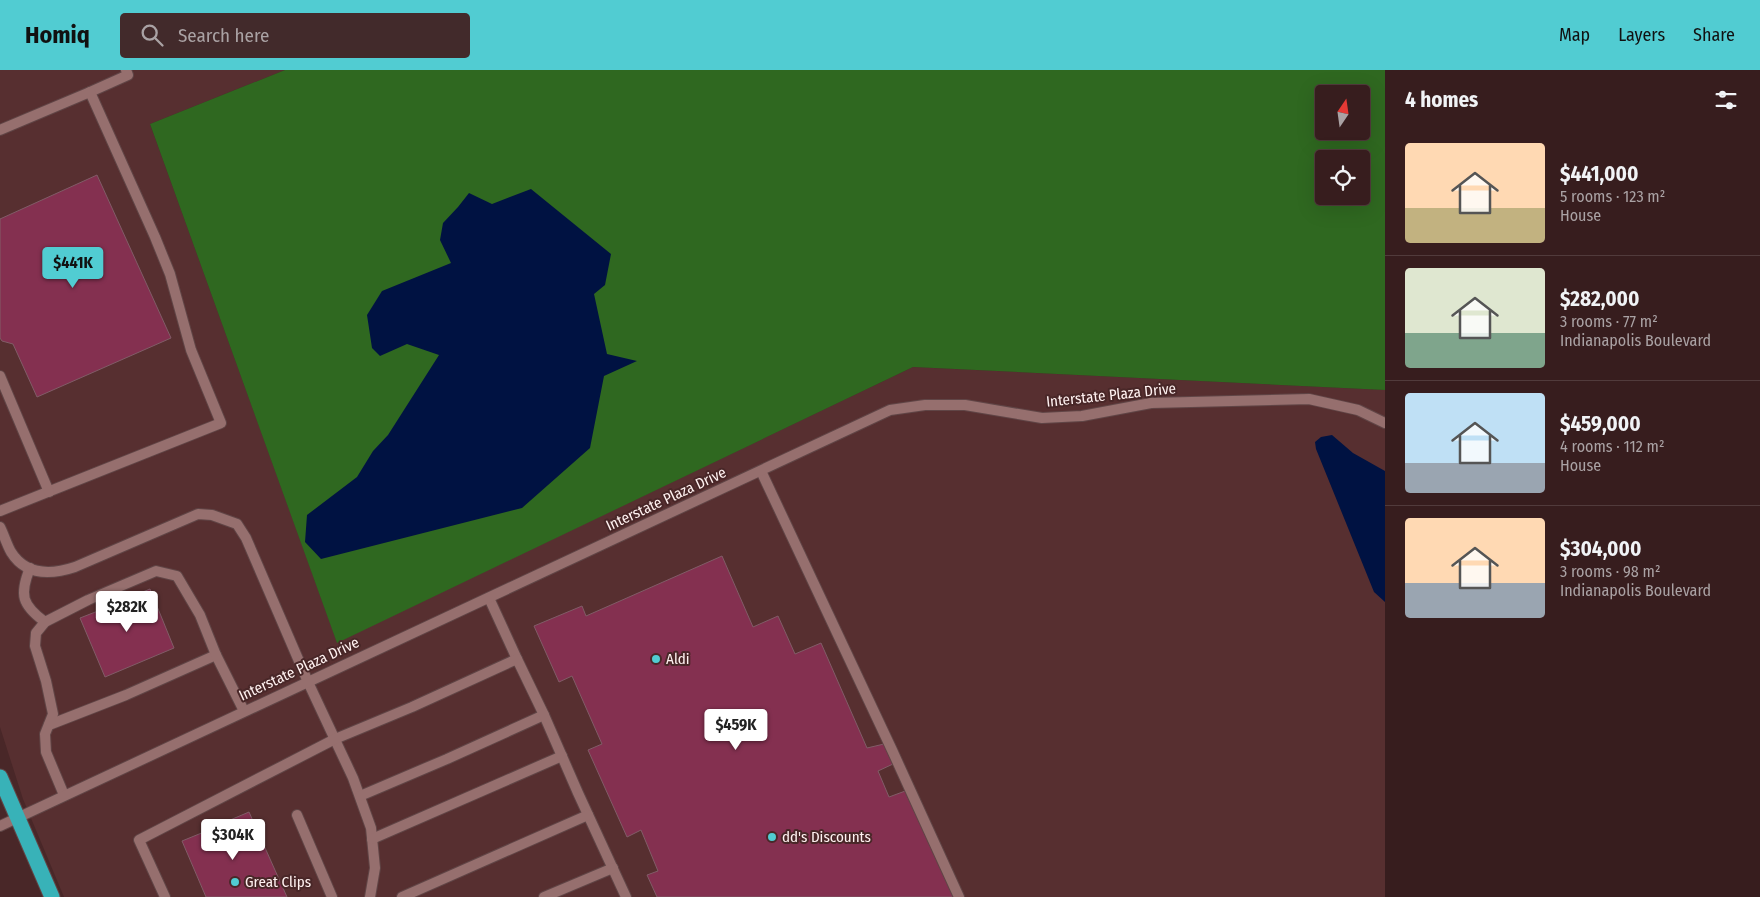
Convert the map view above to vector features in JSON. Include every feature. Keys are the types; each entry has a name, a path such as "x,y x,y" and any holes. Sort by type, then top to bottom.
{"highway":[{"path":"0,777 52,897"}],"lane":[{"path":"0,130 128,75 126,70"},
{"path":"0,511 221,424 190,350 167,267 90,92"},
{"path":"0,376 49,492"},
{"name":"Interstate Plaza Drive","path":"0,826 17,816 890,410 925,405 965,405 1042,418 1082,416 1151,403 1310,399 1358,410 1385,423"},
{"path":"762,471 959,897"},
{"path":"0,527 11,552 23,566 43,572 60,572 198,514 212,515 237,524 246,538 360,796 371,828 375,868 370,897"},
{"path":"30,568 24,584 24,600 32,612 46,622"},
{"path":"64,795 46,752 45,734 53,714 46,681 35,646 36,634 46,622 88,600 156,571 177,576 200,615 216,655 244,711"},
{"path":"489,598 626,897"},
{"path":"49,726 126,695 216,655"},
{"path":"165,897 139,840 335,739 412,707 517,659"},
{"path":"360,796 544,715"},
{"path":"372,839 562,756"},
{"path":"296,815 332,897"},
{"path":"402,897 588,815"},
{"path":"544,897 613,868"}],"shaded area":[{"path":"0,70 285,70 150,124 337,642 913,367 1385,390 1385,897 64,897 23,799 0,727"},
{"path":"531,189 611,254 605,285 594,294 607,354 637,361 604,376 590,448 522,508 321,559 305,542 307,515 357,477 373,451 388,435 439,355 407,344 380,356 372,348 367,315 382,291 451,263 440,240 443,223 469,193 492,204"},
{"path":"1332,435 1353,453 1385,471 1385,602 1374,592 1316,449 1315,442 1321,437"}],"green space":[{"path":"285,70 1385,70 1385,390 913,367 337,643 150,124"}],"building":[{"path":"97,175 171,338 37,397 13,344 2,341 0,338 0,219"},
{"path":"722,556 753,627 778,616 795,654 821,643 867,748 884,744 893,764 878,771 889,797 908,790 955,897 657,897 647,875 658,871 641,830 627,837 588,750 602,744 572,676 559,682 534,626 582,606 586,616"},
{"path":"150,589 174,648 105,677 80,618 98,611 97,608 108,603 109,606"},
{"path":"249,812 287,897 206,897 182,841 204,832 203,829 215,824 216,826"}],"place":[{"name":"Aldi","path":"656,659"},
{"name":"dd's Discounts","path":"772,837"},
{"name":"Great Clips","path":"235,882"}]}
